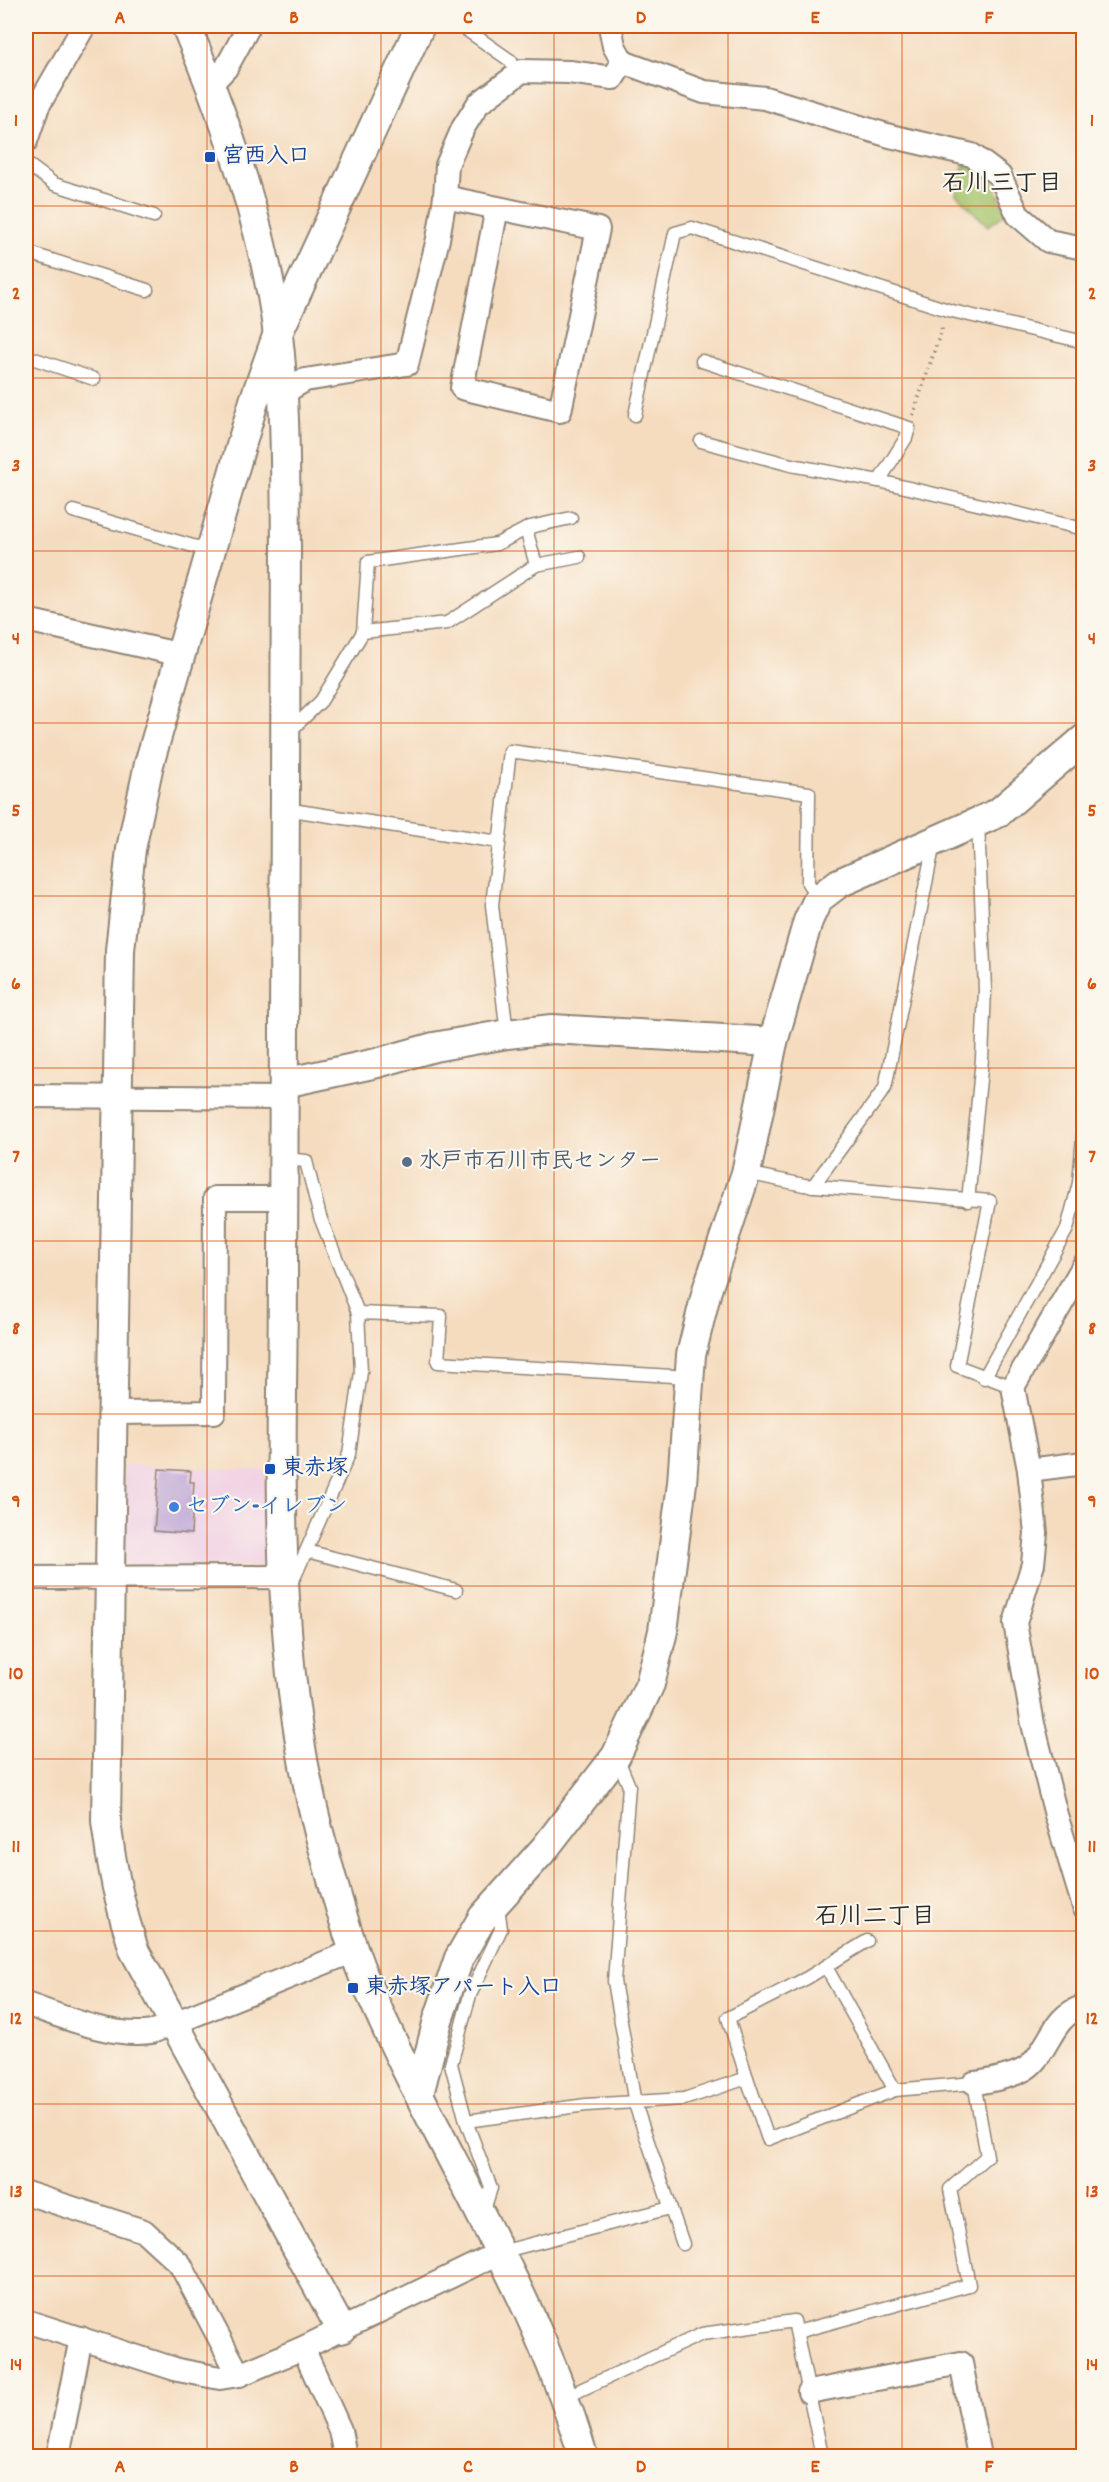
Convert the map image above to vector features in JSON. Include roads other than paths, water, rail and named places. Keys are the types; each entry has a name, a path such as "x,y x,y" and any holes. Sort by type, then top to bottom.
{"street":[{"path":"26,141 32,104 84,26"},
{"path":"186,26 211,84 245,185 278,333 283,393 284,1577 287,1641 298,1728 317,1824 354,1952 419,2094 529,2310 583,2457"},
{"path":"211,84 226,68 249,26"},
{"path":"341,2329 134,1950 119,1904 111,1866 106,1821 120,950 131,849 149,764 254,401 278,333 420,26"},
{"path":"610,26 614,46 623,62 704,92 765,98 890,136 972,155 1000,176 1018,215 1048,241 1083,248"},
{"path":"283,393 305,380 407,364 438,239 445,197 447,165 463,128 478,104 522,71 569,72 613,78 623,62"},
{"path":"445,197 497,208 598,230 560,411 462,388 497,208"},
{"path":"26,620 182,654"},
{"path":"419,2094 438,2020 459,1958 483,1917 545,1848 616,1756 651,1684 663,1631 682,1483 691,1355 707,1290 746,1173 773,1042 808,921 818,899 838,883 998,813 1083,739"},
{"path":"26,1096 117,1096 284,1090 434,1047 507,1034 552,1029 773,1042"},
{"path":"112,1413 214,1412 215,1198 283,1198"},
{"path":"1083,1265 1013,1387 1029,1470 1036,1533 1033,1564 1015,1623 1033,1724 1083,1907"},
{"path":"1029,1470 1083,1462"},
{"path":"26,1578 284,1577"},
{"path":"26,2004 118,2033 144,2034 173,2025 354,1952"},
{"path":"974,2083 987,2082 1028,2067 1058,2022 1083,2007"},
{"path":"26,2193 144,2231 180,2264 238,2375"},
{"path":"26,2321 200,2376 220,2378 238,2375 303,2348 501,2252"},
{"path":"58,2457 81,2338"},
{"path":"303,2348 340,2430 345,2457"},
{"path":"808,2392 961,2364 979,2457"}],"lane":[{"path":"461,26 511,61 516,75"},
{"path":"26,163 54,184 154,216"},
{"path":"635,415 675,233 692,228 948,310 1083,342"},
{"path":"26,252 147,290"},
{"path":"26,356 94,379"},
{"path":"702,361 909,428 906,438 879,482"},
{"path":"701,441 791,465 879,482 1083,529"},
{"path":"74,511 211,551"},
{"path":"285,736 321,701 363,632 369,561 497,544 526,529 571,518"},
{"path":"526,529 536,566"},
{"path":"363,632 447,623 536,566 579,557"},
{"path":"507,1034 492,905 510,751 809,793 808,883 818,899"},
{"path":"285,809 499,842"},
{"path":"968,1201 982,1059 984,1001 978,823"},
{"path":"813,1186 885,1089 935,842"},
{"path":"984,1378 1067,1229 1079,1183 1083,1126"},
{"path":"284,1159 306,1161 320,1217 358,1313 361,1372 349,1455 295,1576 284,1577"},
{"path":"746,1173 813,1186 968,1201 990,1201 957,1366 1013,1387"},
{"path":"358,1313 441,1316 438,1362 689,1377"},
{"path":"307,1551 456,1590"},
{"path":"616,1756 629,1786 615,1981 635,2104 683,2244"},
{"path":"482,2216 491,2188 466,2121 451,2064 470,1995 501,1929 497,1902"},
{"path":"796,2332 969,2285 950,2189 987,2156 974,2083 895,2090 768,2139 728,2018 826,1967 867,1941"},
{"path":"826,1967 895,2090"},
{"path":"466,2121 586,2106 684,2099 747,2078"},
{"path":"501,2252 670,2208"},
{"path":"563,2398 702,2334 794,2321 822,2457"}],"place":[{"name":"宮西入口","path":"210,157"},
{"name":"水戸市石川市民センター","path":"407,1162"},
{"name":"東赤塚","path":"270,1469"},
{"name":"セブン-イレブン","path":"174,1507"},
{"name":"東赤塚アパート入口","path":"353,1988"}],"district":[{"name":"石川三丁目","path":"1002,185"},
{"name":"石川二丁目","path":"875,1918"}]}
